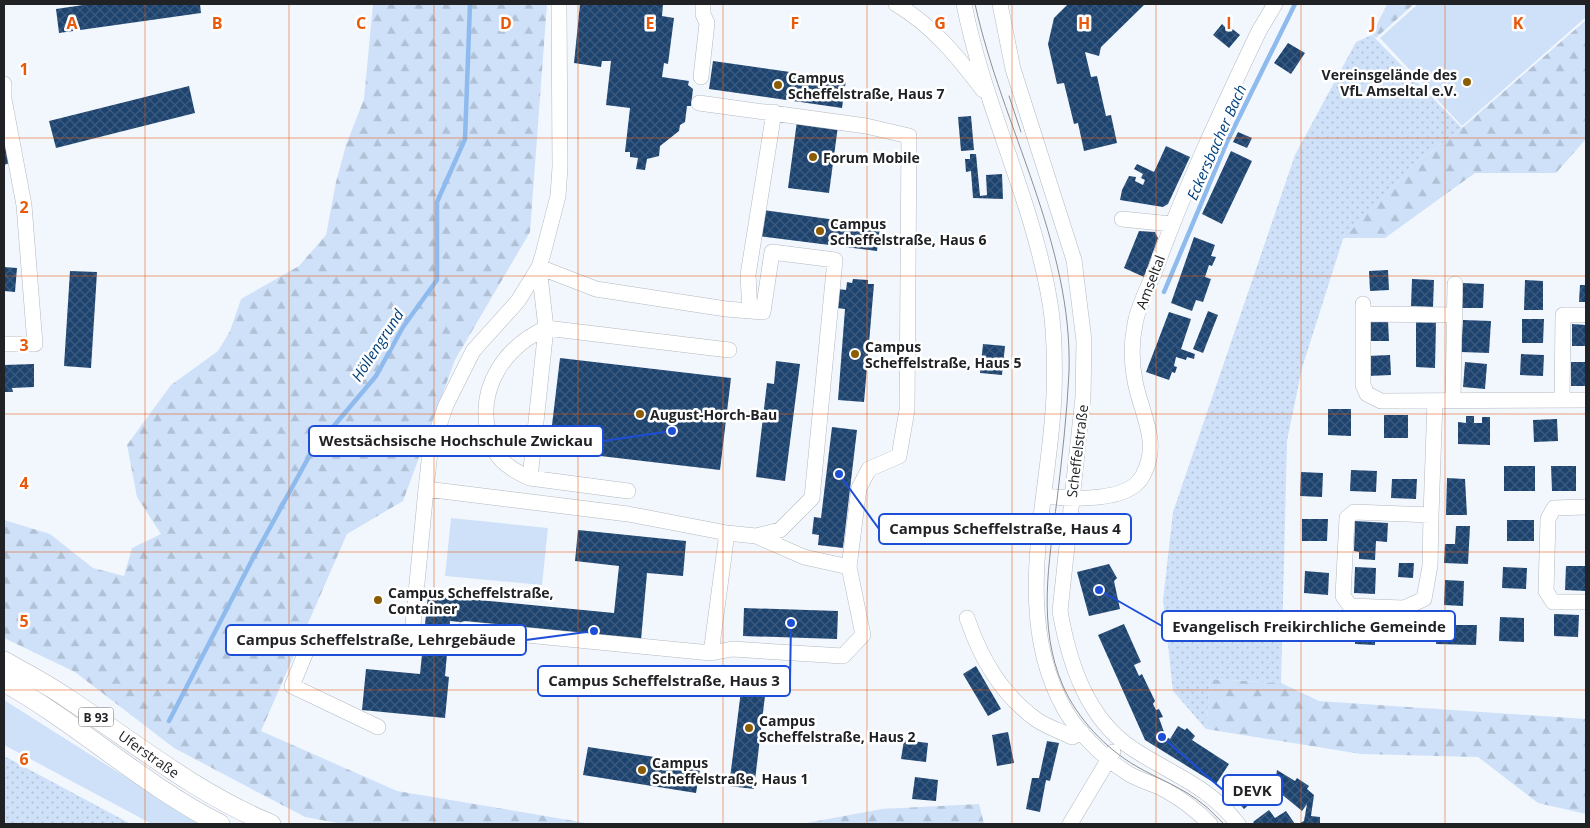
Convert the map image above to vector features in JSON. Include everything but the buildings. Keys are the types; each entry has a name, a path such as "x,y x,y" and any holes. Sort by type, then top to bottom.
{"main road":[{"name":"Uferstraße","path":"4,661 65,696 184,779 242,812 272,824"},
{"name":"Uferstraße","path":"4,682 64,718 164,791 220,824"}],"street":[{"path":"378,727 292,686 310,642 411,646 430,452 446,405 473,351 518,300 539,267 558,187 558,4"},
{"path":"701,77 707,23 703,14 704,4"},
{"name":"Scheffelstraße","path":"896,4 912,13 953,50 990,100"},
{"name":"Scheffelstraße","path":"964,4 971,38 1016,175 1043,269 1050,304 1054,347 1054,396 1037,559 1036,613 1042,650 1054,688 1065,711 1108,759 1130,774 1167,791 1196,810 1210,824"},
{"name":"Scheffelstraße","path":"1000,4 1013,70 1074,260 1084,341 1083,397 1060,611 1066,644 1092,708 1119,739 1210,795 1238,824"},
{"name":"Amseltal","path":"1045,496 1071,499 1118,494 1132,487 1143,477 1152,454 1146,417 1135,382 1130,353 1135,322 1171,224 1258,31 1275,4"},
{"path":"4,84 4,99 24,205 35,344 4,344"},
{"path":"465,629 712,653 732,649 843,656 863,635 849,567 858,488 869,469 899,456 907,410 909,136 866,126 699,103"},
{"path":"750,311 748,275 774,112"},
{"path":"1122,219 1171,224"},
{"path":"539,267 596,288 763,312 772,252 835,260 812,498 780,530 756,536"},
{"path":"530,478 546,328 539,267"},
{"path":"1453,400 1455,284"},
{"path":"1455,315 1363,309 1363,385 1367,394 1381,401 1586,400"},
{"path":"1562,400 1563,315 1586,315"},
{"path":"628,491 530,478 508,467 494,450 488,436 485,409 490,381 505,359 532,334 546,328 729,350"},
{"path":"1432,516 1354,512 1347,518 1344,596 1350,606 1404,608 1424,599 1430,566 1432,516 1435,402"},
{"path":"426,489 628,514 727,533 756,536 804,556 849,567"},
{"path":"1586,507 1554,508 1548,519 1546,591 1553,602 1586,602"},
{"path":"712,653 727,533"},
{"path":"967,618 978,651 1006,692 1038,720 1072,737 1082,732"},
{"path":"1070,824 1119,739"}],"green space":[{"path":"373,4 547,4 530,232 455,360 403,501 347,534 261,731 397,791 592,824 343,824 305,817 174,748 75,672 4,638 4,520 50,534 93,568 124,576 132,548 161,534 137,497 127,445 171,385 218,351 230,331 241,299 299,266 326,235 336,182 346,145 364,99"},
{"path":"1387,4 1414,4 1376,38 1372,35"},
{"name":"Vereinsgelände des VfL Amseltal e.V.","path":"1418,4 1586,4 1586,17 1462,126 1380,38"},
{"path":"1586,20 1586,139 1556,173 1475,173 1385,238 1343,238 1414,164 1462,128"},
{"path":"1372,35 1462,128 1414,164 1343,239 1302,368 1287,441 1281,683 1210,679 1206,729 1173,691 1163,600 1173,512 1295,155 1356,42"},
{"path":"451,518 548,528 542,585 445,576"},
{"path":"1210,679 1281,683 1319,701 1586,719 1586,814 1538,803 1478,757 1361,754 1206,729"},
{"path":"4,700 200,824 152,824 4,745"},
{"path":"4,756 131,824 4,824"},
{"path":"979,804 984,824 801,824 882,809"}],"waterway":[{"name":"Höllengrund","path":"169,721 251,562 311,453 376,376 403,327 437,280 437,202 465,139 470,4"},
{"name":"Eckersbacher Bach","path":"1164,292 1227,142 1295,4"}],"tram line":[{"path":"975,4 987,50 1048,231 1060,277 1067,324 1069,372 1067,404 1047,594 1050,640 1055,663 1063,686 1076,710 1103,742 1136,766 1196,799 1224,824"},
{"path":"1009,96 1021,132"}],"place":[{"name":"Vereinsgelände des VfL Amseltal e.V.","path":"1467,82"},
{"name":"Campus Scheffelstraße, Haus 7","path":"778,85"},
{"name":"Forum Mobile","path":"813,157"},
{"name":"Campus Scheffelstraße, Haus 6","path":"820,231"},
{"name":"Campus Scheffelstraße, Haus 5","path":"855,354"},
{"name":"August-Horch-Bau","path":"640,414"},
{"name":"Westsächsische Hochschule Zwickau","path":"672,431"},
{"name":"Campus Scheffelstraße, Haus 4","path":"839,474"},
{"name":"Evangelisch Freikirchliche Gemeinde","path":"1099,590"},
{"name":"Campus Scheffelstraße, Container","path":"378,600"},
{"name":"Campus Scheffelstraße, Haus 3","path":"791,623"},
{"name":"Campus Scheffelstraße, Lehrgebäude","path":"594,631"},
{"name":"Campus Scheffelstraße, Haus 2","path":"749,728"},
{"name":"DEVK","path":"1162,737"},
{"name":"Campus Scheffelstraße, Haus 1","path":"642,770"}]}
